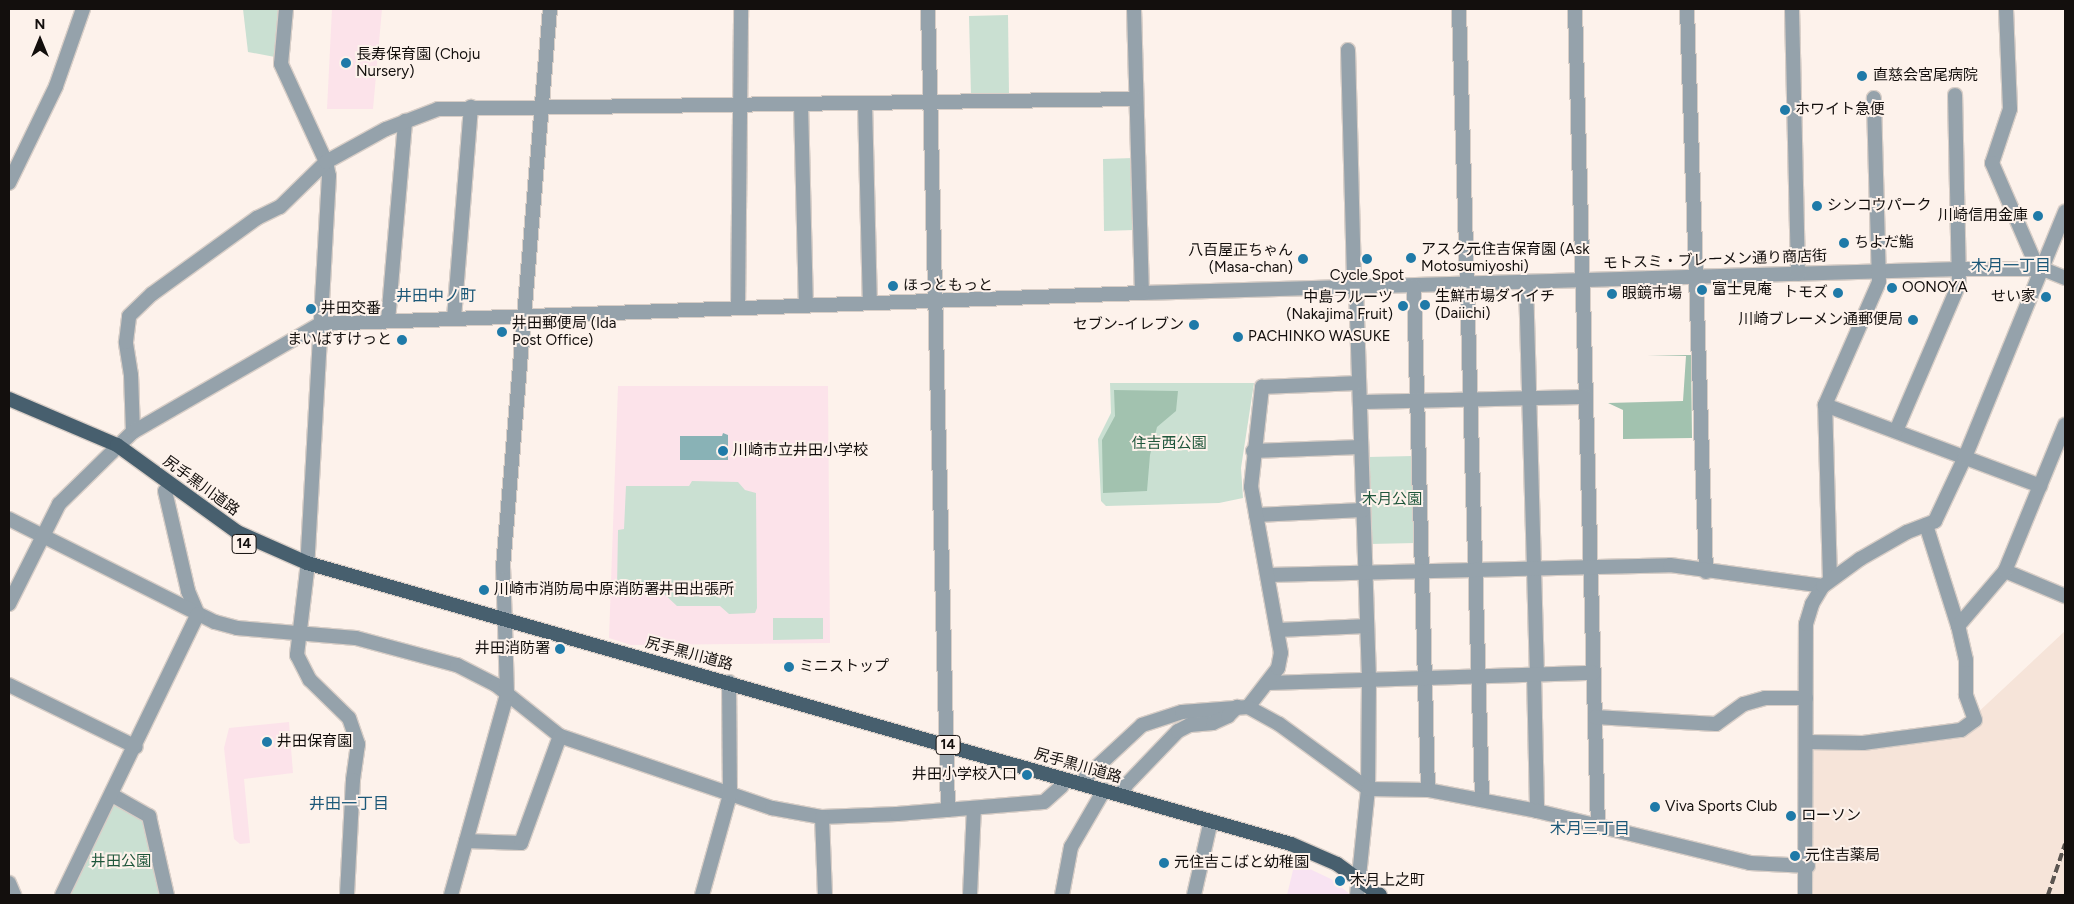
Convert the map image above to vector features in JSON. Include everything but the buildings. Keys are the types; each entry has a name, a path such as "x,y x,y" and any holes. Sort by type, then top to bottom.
{"main road":[{"name":"尻手黒川道路","path":"9,399 115,448 237,532 307,567"},
{"name":"尻手黒川道路","path":"9,405 115,448 165,491 232,538 307,567 948,748 1083,784 1102,794 1121,795 1292,844 1337,864 1361,889"},
{"name":"尻手黒川道路","path":"948,748 1062,786 1102,794 1209,829 1289,851 1361,889 1380,895"}],"street":[{"path":"9,183 56,86 83,9"},
{"path":"286,9 281,64 326,162 329,176 307,567 297,655 300,665 324,695 349,718 358,744 353,780 347,895"},
{"path":"451,895 507,694 503,567 526,316 550,9"},
{"path":"738,307 741,9"},
{"path":"928,9 948,748 948,810"},
{"path":"1134,9 1142,293"},
{"path":"1459,9 1469,284 1482,800"},
{"path":"1575,9 1598,827"},
{"path":"1687,9 1706,572"},
{"path":"1792,9 1798,274"},
{"path":"2006,9 2010,109 1992,163 2034,260 2044,269"},
{"path":"1348,50 1369,679 1368,789 1361,889"},
{"path":"1896,432 1958,284 1960,269 1955,95"},
{"path":"1805,895 1808,866 1806,624 1826,583 1825,405 1878,282 1874,98"},
{"path":"132,432 131,375 126,342 129,316 152,294 257,218 280,208 326,162 405,121 442,108 1136,99"},
{"path":"865,103 870,303"},
{"path":"801,104 806,305"},
{"path":"454,318 471,107"},
{"path":"388,321 405,121"},
{"path":"1268,575 1366,574 1591,565 1670,564 1706,572 1826,583 1907,532 1936,521 2044,269 2065,212"},
{"name":"モトスミ・ブレーメン通り商店街","path":"320,324 1274,288 1414,286 1960,269 2044,269 2065,278"},
{"path":"1526,282 1534,568 1538,811"},
{"path":"1414,286 1428,790"},
{"path":"9,604 59,504 132,432 320,324"},
{"path":"1121,795 1126,785 1178,731 1190,725 1213,723 1228,716 1242,707 1268,683 1278,668 1281,652 1279,630 1251,487 1252,451 1262,387 1358,382"},
{"path":"1360,402 1586,397"},
{"path":"1825,405 2040,486"},
{"path":"1958,626 2005,571 2065,425"},
{"path":"1252,451 1361,447"},
{"path":"62,895 136,747 198,614 188,591 165,491"},
{"path":"1256,514 1363,510"},
{"path":"9,519 198,614 237,628 298,635 356,638 423,655 479,674 560,736 772,808 822,817 948,810 1044,802 1062,786"},
{"path":"1807,742 1872,742 1961,730 1975,720 1966,695 1966,660 1958,626 1926,525"},
{"path":"2005,571 2065,596"},
{"path":"1279,630 1367,626"},
{"path":"1268,683 1594,673"},
{"path":"9,685 136,747"},
{"path":"702,895 730,795 730,686"},
{"path":"1595,717 1716,724 1744,704 1765,698 1806,698"},
{"path":"1083,784 1086,777 1142,725 1182,712 1242,707 1279,724 1368,789 1428,790 1538,811 1750,863 1808,866"},
{"path":"466,841 521,843 560,736"},
{"path":"1062,895 1071,847 1102,794"},
{"path":"112,795 149,816 167,895"},
{"path":"970,895 974,808"},
{"path":"822,817 825,895"},
{"path":"1194,895 1209,829"},
{"path":"9,883 14,895"}],"shaded area":[{"path":"332,9 382,9 373,109 327,109"},
{"name":"川崎市立井田小学校","path":"618,386 828,386 830,643 631,645 609,638"},
{"path":"2065,631 2065,895 1813,895 1811,749 1957,736 1973,717"},
{"path":"289,722 293,773 244,779 250,843 240,844 234,839 224,748 229,728"},
{"path":"1295,862 1331,879 1351,895 1287,895"}],"green space":[{"path":"243,9 279,9 275,57 248,52"},
{"path":"1008,15 1009,95 971,96 969,16"},
{"path":"1133,158 1134,230 1104,231 1103,159"},
{"path":"1647,355 1691,355 1692,438 1623,439 1623,410 1608,403 1683,401 1686,356"},
{"name":"住吉西公園","path":"1110,383 1254,383 1241,468 1243,498 1219,503 1106,506 1101,501 1098,439 1111,413"},
{"path":"1114,390 1178,391 1176,411 1157,427 1150,455 1147,491 1103,493 1102,440 1115,416"},
{"name":"木月公園","path":"1413,456 1416,543 1370,544 1368,457"},
{"path":"692,481 738,482 745,490 756,493 757,608 755,613 729,614 720,606 677,606 662,592 617,588 618,530 624,529 626,486 689,486"},
{"path":"773,618 823,618 823,639 773,640"},
{"name":"井田公園","path":"115,803 145,819 161,895 66,895 111,805"}],"water":[{"path":"723,433 728,435 728,460 680,460 680,436 722,436"}],"railway":[{"path":"2048,895 2065,844"}],"place":[{"name":"長寿保育園 (Choju Nursery)","path":"346,63"},
{"name":"直慈会宮尾病院","path":"1862,76"},
{"name":"ホワイト急便","path":"1785,110"},
{"name":"シンコウパーク","path":"1817,206"},
{"name":"川崎信用金庫","path":"2038,216"},
{"name":"ちよだ鮨","path":"1844,243"},
{"name":"アスク元住吉保育園 (Ask Motosumiyoshi)","path":"1411,258"},
{"name":"八百屋正ちゃん (Masa-chan)","path":"1303,259"},
{"name":"Cycle Spot","path":"1367,259"},
{"name":"ほっともっと","path":"893,286"},
{"name":"OONOYA","path":"1892,288"},
{"name":"富士見庵","path":"1702,290"},
{"name":"トモズ","path":"1838,293"},
{"name":"眼鏡市場","path":"1612,294"},
{"name":"せい家","path":"2046,297"},
{"name":"生鮮市場ダイイチ (Daiichi)","path":"1425,305"},
{"name":"中島フルーツ (Nakajima Fruit)","path":"1403,306"},
{"name":"井田交番","path":"311,309"},
{"name":"川崎ブレーメン通郵便局","path":"1913,320"},
{"name":"セブン-イレブン","path":"1194,325"},
{"name":"井田郵便局 (Ida Post Office)","path":"502,332"},
{"name":"PACHINKO WASUKE","path":"1238,337"},
{"name":"まいばすけっと","path":"402,340"},
{"name":"川崎市立井田小学校","path":"723,451"},
{"name":"川崎市消防局中原消防署井田出張所","path":"484,590"},
{"name":"井田消防署","path":"560,649"},
{"name":"ミニストップ","path":"789,667"},
{"name":"井田保育園","path":"267,742"},
{"name":"井田小学校入口","path":"1027,775"},
{"name":"Viva Sports Club","path":"1655,807"},
{"name":"ローソン","path":"1791,816"},
{"name":"元住吉薬局","path":"1795,856"},
{"name":"元住吉こばと幼稚園","path":"1164,863"},
{"name":"木月上之町","path":"1340,881"}],"district":[{"name":"木月一丁目","path":"2011,266"},
{"name":"井田中ノ町","path":"436,296"},
{"name":"井田一丁目","path":"349,804"},
{"name":"木月三丁目","path":"1590,829"}]}
